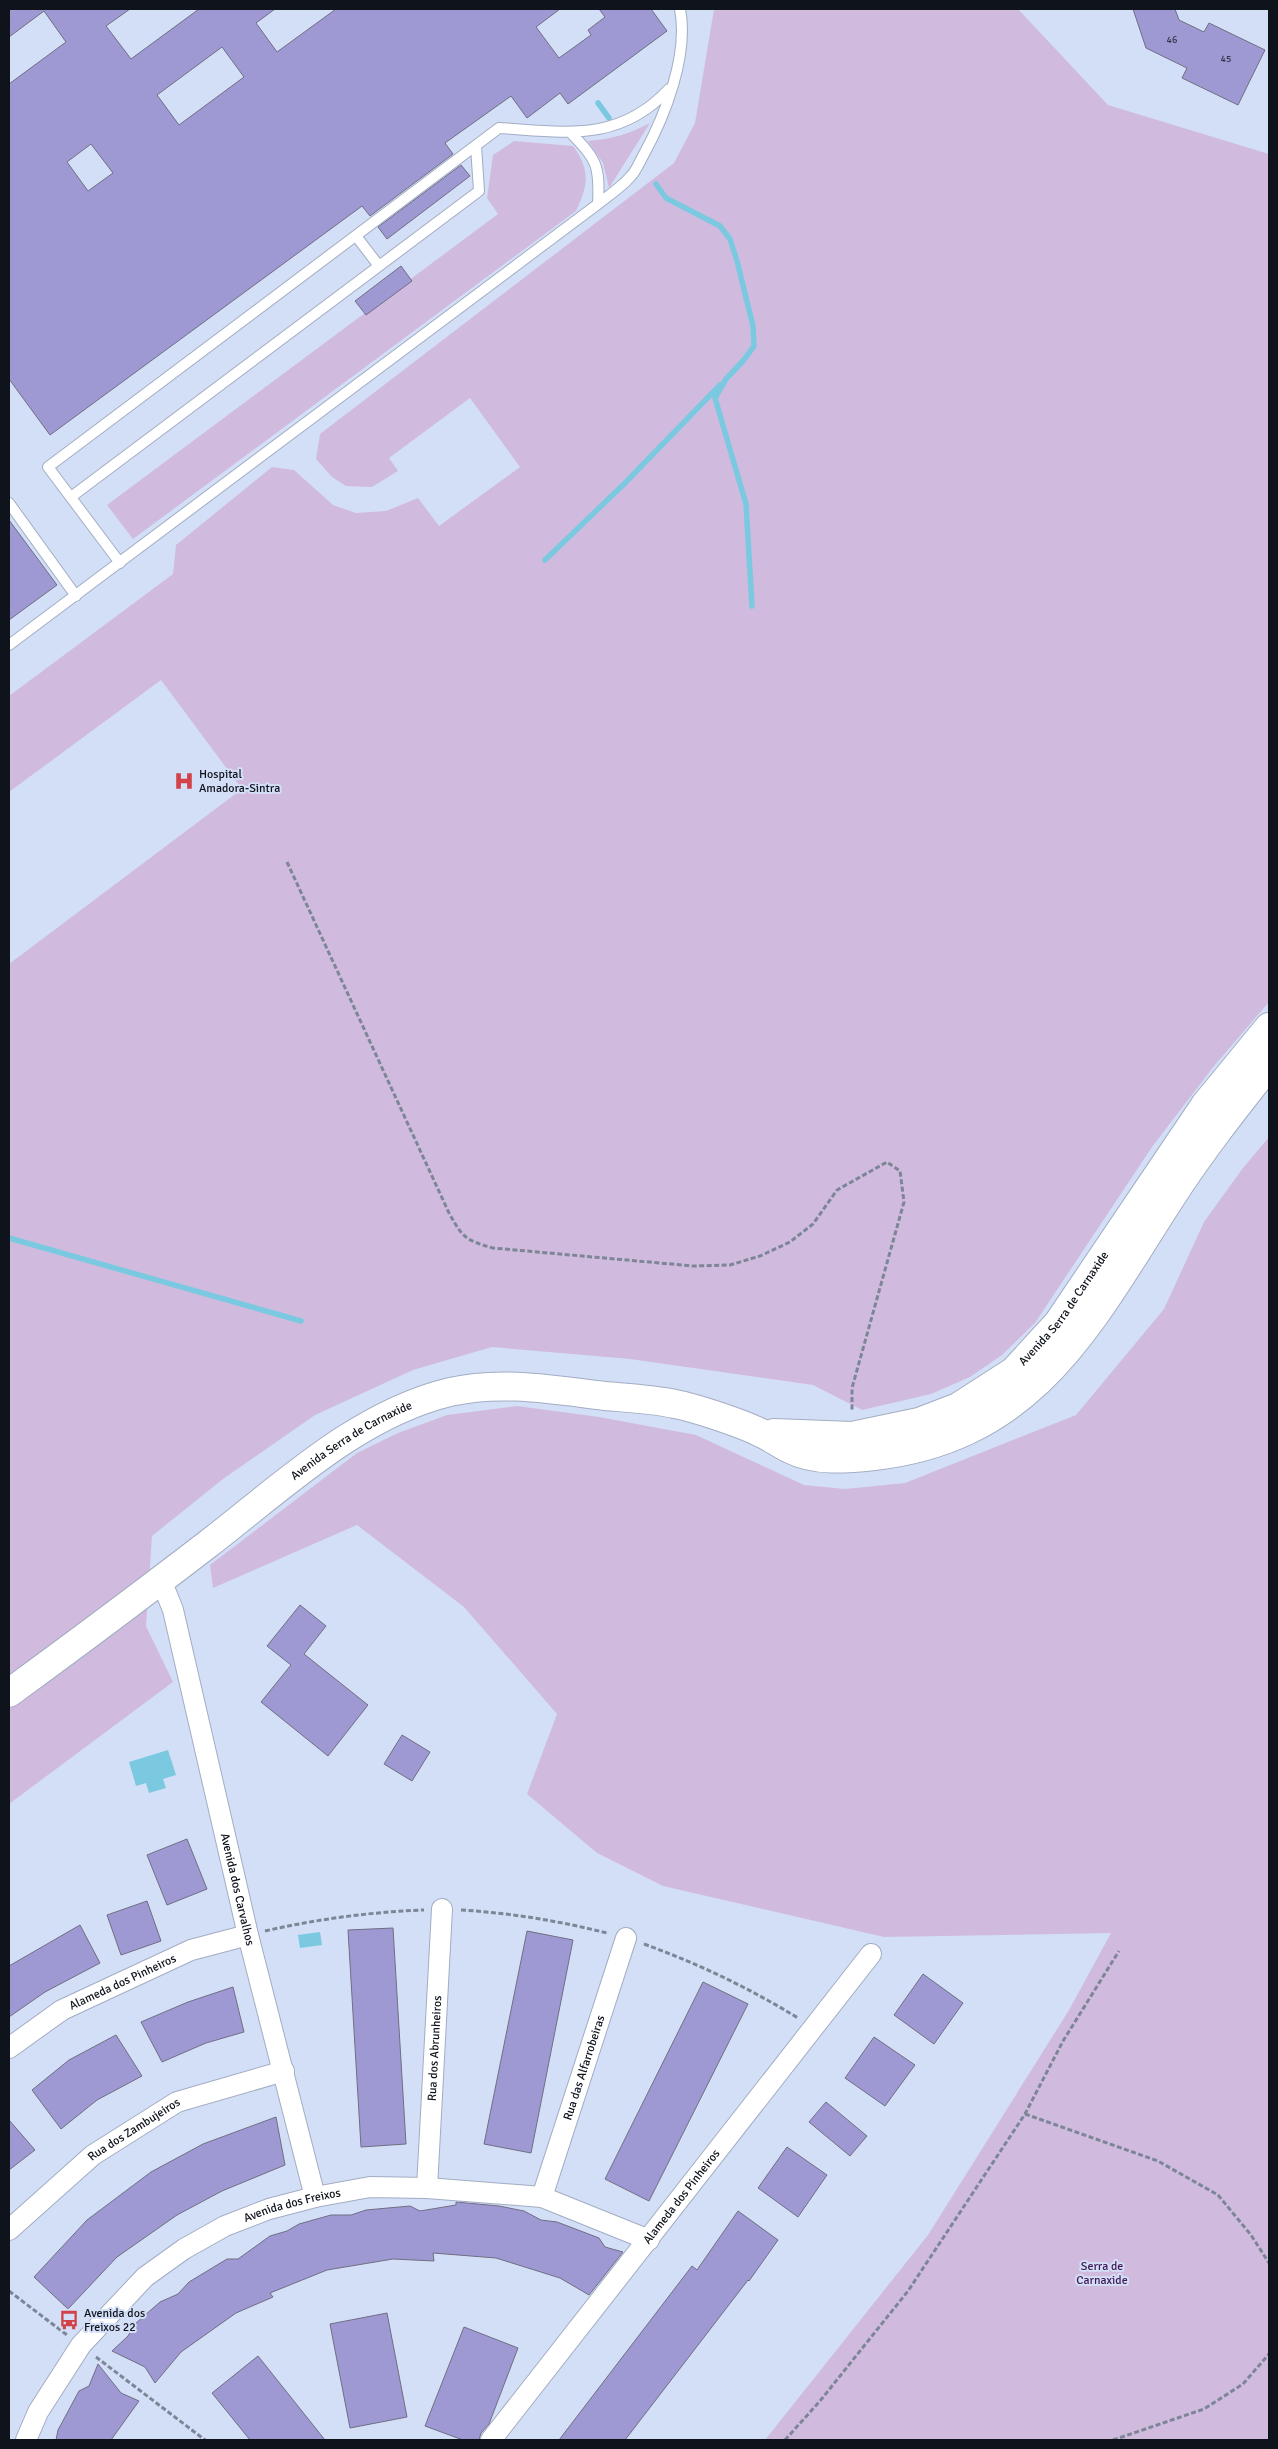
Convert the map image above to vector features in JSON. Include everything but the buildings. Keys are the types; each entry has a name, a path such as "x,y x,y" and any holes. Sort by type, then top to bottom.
{"street":[{"name":"Avenida Serra de Carnaxide","path":"760,1432 808,1436 852,1436 919,1422 958,1407 1014,1371 1058,1323 1205,1105 1269,1028"},
{"name":"Avenida Serra de Carnaxide","path":"9,1693 161,1580 342,1441 381,1417 427,1398 456,1390 522,1386 676,1404 760,1432 793,1451 820,1458 875,1456 932,1444 975,1428 1012,1404 1038,1384 1080,1337 1178,1187 1226,1118 1269,1065"},
{"name":"Avenida dos Carvalhos","path":"161,1580 173,1610 248,1935 315,2197"},
{"name":"Rua dos Abrunheiros","path":"427,2188 442,1909"},
{"name":"Alameda dos Pinheiros","path":"9,2048 62,2010 191,1950 248,1935"},
{"name":"Rua das Alfarrobeiras","path":"542,2197 626,1938"},
{"name":"Alameda dos Pinheiros","path":"491,2440 871,1954"},
{"name":"Rua dos Zambujeiros","path":"9,2230 93,2155 177,2102 284,2072"},
{"name":"Avenida dos Freixos","path":"26,2440 38,2412 80,2345 145,2276 184,2249 225,2226 260,2212 315,2197 370,2187 427,2188 542,2197 649,2240"}],"lane":[{"path":"9,645 598,204 632,176 651,141 673,85 680,59 683,23 680,9"},
{"path":"120,563 48,467 499,128 570,132 606,128 634,118 653,106 673,85"},
{"path":"570,132 589,152 599,174 598,204"},
{"path":"71,497 479,191 476,146"},
{"path":"356,236 379,266"},
{"path":"9,503 76,596"}],"path":[{"path":"287,862 449,1213 459,1231 470,1241 503,1249 694,1266 730,1265 760,1256 790,1242 813,1224 837,1190 876,1166 887,1162 900,1171 904,1202 852,1388 852,1436"},
{"path":"248,1935 330,1918 376,1912 442,1909 513,1914 566,1923 626,1938 691,1961 736,1983 813,2028"},
{"path":"785,2440 820,2401 908,2291 1025,2114 1063,2041 1119,1951"},
{"path":"1025,2114 1158,2162 1218,2195 1251,2235 1269,2263"},
{"path":"9,2291 205,2440"},
{"path":"1113,2440 1204,2409 1243,2384 1269,2354"}],"green space":[{"path":"714,9 1018,9 1108,105 1269,154 1269,1002 1214,1066 1152,1147 1035,1323 1002,1355 970,1377 931,1394 862,1410 813,1385 630,1359 492,1347 413,1370 315,1415 223,1479 152,1536 146,1626 173,1682 9,1804 9,964 242,789 161,680 9,792 9,696 173,574 176,545 272,467 294,470 333,505 356,513 386,511 418,498 439,526 520,467 470,398 389,458 398,471 372,487 346,486 332,477 316,459 320,434 674,163 695,123"},
{"path":"650,123 609,188 603,163 588,141 620,135"},
{"path":"514,141 573,146 583,163 586,178 576,211 133,539 107,505 498,214 487,198 493,155"},
{"name":"Serra de Carnaxide","path":"1269,1137 1269,2440 765,2440 928,2235 1069,2010 1111,1933 884,1937 663,1886 597,1853 527,1794 557,1714 464,1607 357,1525 213,1588 210,1565 357,1453 398,1433 447,1415 517,1406 599,1417 696,1435 804,1485 845,1489 905,1483 1076,1415 1164,1309 1204,1222 1243,1168"}],"water":[{"path":"168,1750 176,1775 163,1779 166,1788 149,1793 146,1783 136,1786 129,1762"},
{"path":"320,1932 322,1945 300,1948 298,1935"}],"waterway":[{"path":"598,103 609,118"},
{"path":"656,184 666,198 720,226 730,239 753,326 754,346 726,379 715,398 746,504 752,606"},
{"path":"545,560 624,484 720,385"},
{"path":"9,1238 301,1321"}],"place":[{"name":"Hospital Amadora-Sintra","path":"184,781"},
{"name":"Avenida dos Freixos 22","path":"69,2320"}]}
